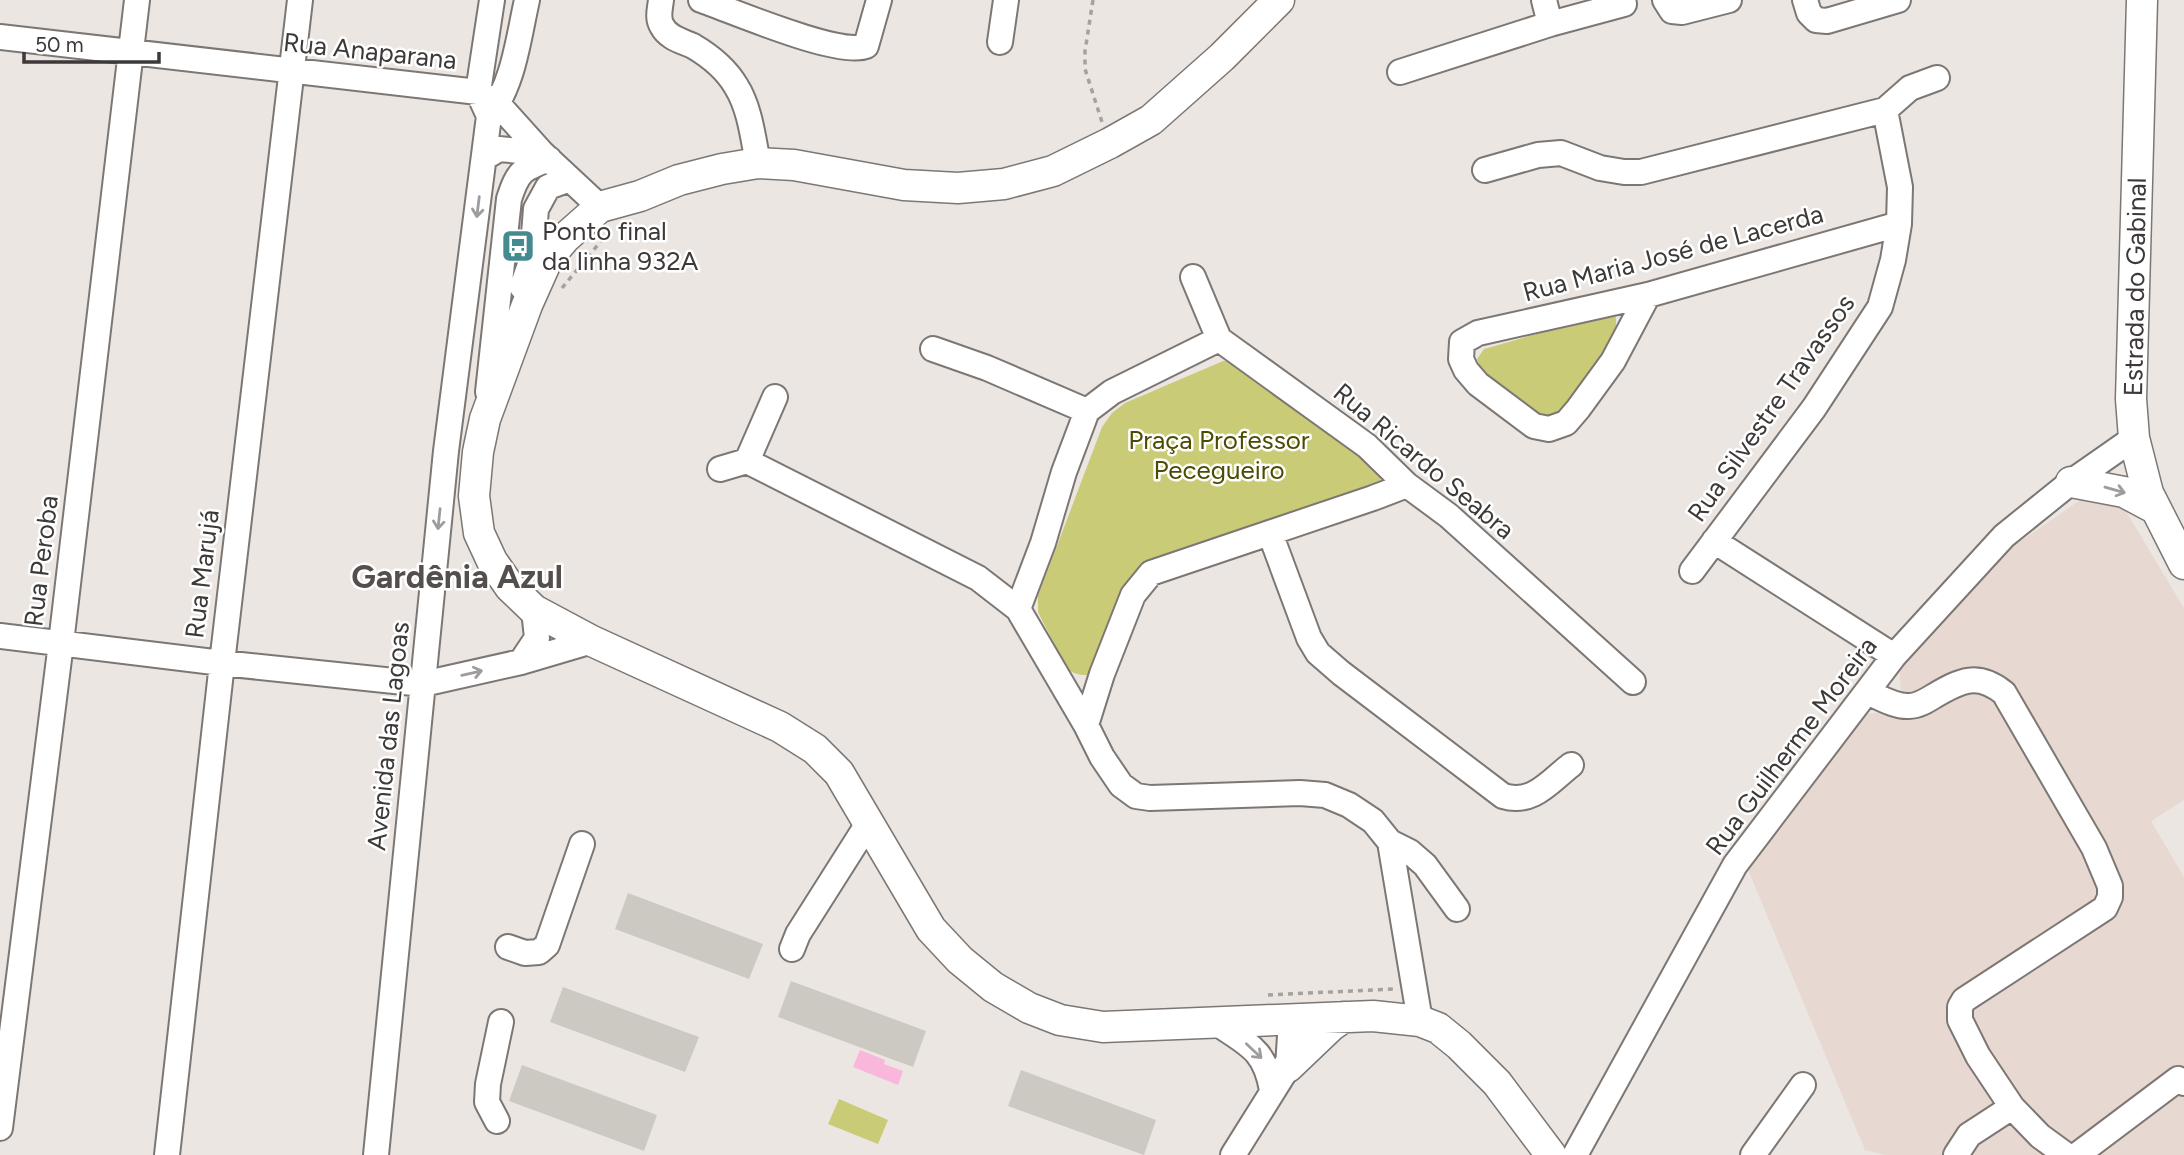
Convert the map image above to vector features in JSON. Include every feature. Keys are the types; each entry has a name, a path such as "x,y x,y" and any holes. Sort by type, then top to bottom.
{"main road":[{"path":"1279,0 1222,57 1151,120 1053,171 1004,184 958,188 904,185 794,165 758,163 679,180 600,208 565,238 548,258 527,305 485,419 478,452 474,496 479,533 492,561 510,587 534,610 592,641 780,727 815,749 839,773 932,929 960,960 993,988 1029,1008 1060,1020 1102,1027 1373,1016 1420,1021 1438,1028 1497,1083 1551,1155"},
{"name":"Estrada do Gabinal","path":"2142,0 2131,399 2134,438 2148,493 2184,564"},
{"path":"2071,482 2124,492 2156,509"},
{"path":"1280,1079 1331,1026 1345,1017"}],"street":[{"name":"Rua Peroba","path":"0,1128 137,0"},
{"name":"Rua Marujá","path":"167,1155 300,0"},
{"name":"Avenida das Lagoas","path":"376,1155 451,417 484,158 492,0"},
{"path":"527,0 510,78 488,104 600,208"},
{"path":"661,0 659,17 662,28 675,39 716,61 736,86 746,106 758,163"},
{"path":"701,0 841,47 859,49 866,46 872,32 879,0"},
{"path":"1000,42 1006,0"},
{"path":"1665,0 1672,11 1682,12 1729,0"},
{"path":"1805,0 1809,13 1816,20 1827,21 1898,0"},
{"path":"1400,72 1548,12 1624,4"},
{"name":"Rua Anaparana","path":"0,37 292,72 488,104"},
{"path":"1485,170 1538,155 1561,153 1601,168 1642,172 1885,110 1910,88 1937,78"},
{"name":"Rua Silvestre Travassos","path":"1692,570 1814,408 1880,307 1893,260 1899,224 1900,187 1885,110"},
{"path":"484,158 499,149 545,156"},
{"path":"485,419 507,210 519,174 545,156"},
{"path":"451,417 522,289 532,259 536,209 548,187 570,179"},
{"name":"Rua Maria José de Lacerda","path":"1648,295 1612,361 1585,399 1566,423 1549,429 1534,426 1478,384 1461,359 1462,342 1478,333 1648,295 1899,224"},
{"path":"1018,608 1043,543 1064,472 1087,411 1112,392 1219,339 1193,277"},
{"name":"Rua Ricardo Seabra","path":"1219,339 1367,446 1406,485 1449,516 1633,682"},
{"path":"933,349 987,368 1087,411"},
{"path":"747,461 775,397"},
{"name":"Rua Guilherme Moreira","path":"1575,1155 1735,865 1894,656 2004,536 2071,482 2134,438"},
{"path":"720,469 747,461 978,578 1018,608 1102,757 1121,785 1136,796 1150,798 1300,793 1325,796 1349,805 1373,821 1390,842 1410,852 1425,865 1457,909"},
{"path":"1086,725 1102,674 1133,595 1151,573 1406,485"},
{"path":"1270,533 1309,638 1318,653 1341,673 1503,796 1514,799 1529,798 1571,765"},
{"path":"1714,541 1894,656"},
{"path":"520,662 537,638 534,610"},
{"path":"0,636 423,684 520,662 592,641"},
{"path":"1867,692 1910,706 1920,705 1949,687 1967,681 1984,680 1994,685 2004,693 2094,848 2110,886 2110,897 2105,908 1964,1000 1960,1007 1960,1020 1978,1056 2011,1107 2040,1136 2066,1155"},
{"path":"792,949 798,934 869,822"},
{"path":"1390,842 1420,1021"},
{"path":"508,947 525,953 539,952 547,945 582,844"},
{"path":"1233,1155 1280,1079 1291,1020"},
{"path":"497,1121 487,1102 501,1022"},
{"path":"1218,1024 1253,1048 1264,1059 1269,1071 1280,1079"},
{"path":"2077,1155 2182,1078"},
{"path":"1753,1155 1803,1085"},
{"path":"1956,1155 1969,1135 2011,1107"}],"path":[{"path":"1093,0 1085,69 1111,143"}],"shaded area":[{"path":"2083,498 2124,508 2184,608 2184,800 2151,821 2184,877 2184,1155 1885,1155 1865,1150 1748,870 1863,714 1890,712 1901,692 1899,667 1995,559"},
{"path":"860,1050 903,1071 898,1085 853,1067"}],"green space":[{"path":"1603,315 1616,317 1616,330 1564,412 1554,418 1543,416 1481,370 1477,359 1484,349"},
{"name":"Praça Professor Pecegueiro","path":"1236,360 1382,470 1380,482 1145,570 1094,673 1083,675 1073,672 1066,668 1038,612 1038,596 1102,427 1112,413 1125,403 1223,361"},
{"path":"839,1099 888,1120 878,1144 828,1124"}],"building":[{"path":"628,893 763,944 749,979 615,929"},
{"path":"791,981 926,1031 913,1067 778,1017"},
{"path":"563,987 699,1037 685,1072 550,1022"},
{"path":"522,1065 657,1115 644,1151 509,1101"},
{"path":"1021,1070 1156,1120 1144,1155 1008,1106"}],"place":[{"name":"Ponto final da linha 932A","path":"518,246"}],"district":[{"name":"Gardênia Azul","path":"457,576"}]}
